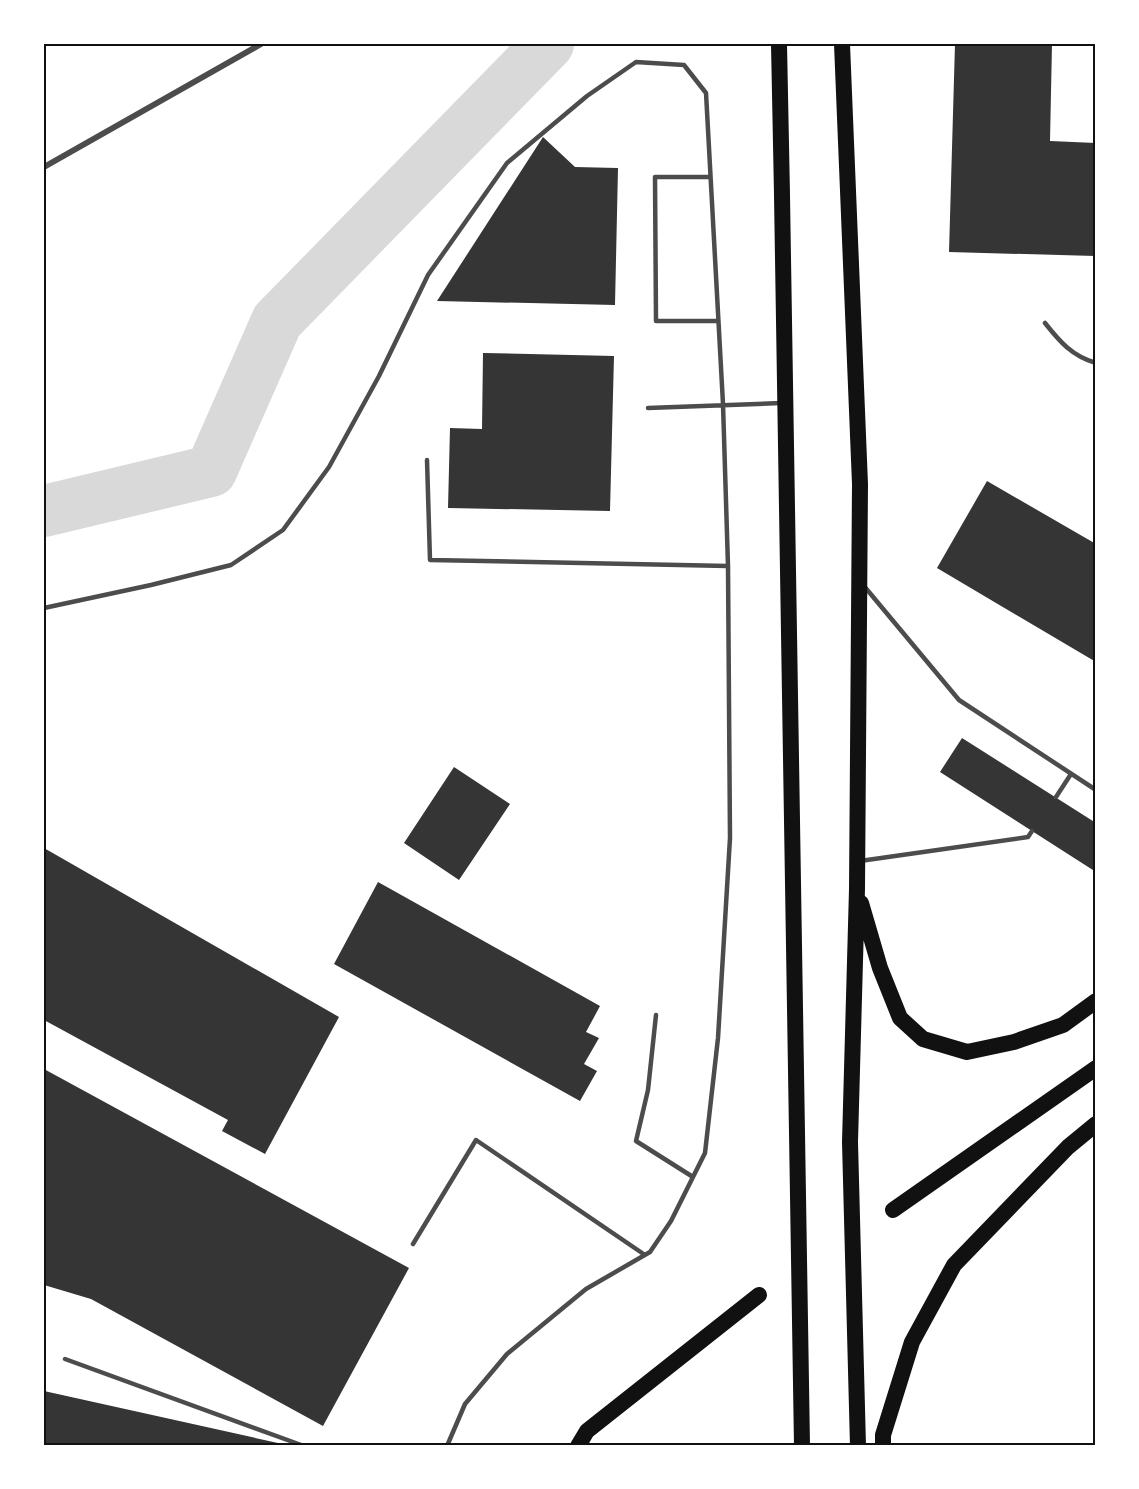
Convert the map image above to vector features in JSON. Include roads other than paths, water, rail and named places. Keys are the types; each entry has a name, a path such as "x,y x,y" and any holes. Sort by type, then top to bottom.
{"highway":[{"path":"779,44 787,403 796,1174 802,1444"},
{"path":"843,44 860,484 857,889 850,1142 858,1446"},
{"path":"857,889 880,968 900,1017 923,1039 967,1052 1014,1042 1063,1025 1095,1001"},
{"path":"893,1210 1095,1068"},
{"path":"883,1446 883,1435 912,1342 954,1265 1068,1148 1095,1124"},
{"path":"578,1446 587,1431 759,1295"}],"street":[{"path":"44,167 261,44"}],"lane":[{"path":"44,608 231,565 283,530 329,467 379,376 428,275 507,163 587,96 636,62 684,65 706,93 723,404 728,566 730,838 718,1038 705,1153 671,1221 650,1252 586,1289 507,1354 465,1404 447,1446"},
{"path":"710,177 655,177 656,321 718,321"},
{"path":"1045,324 1063,346 1085,360 1095,363"},
{"path":"648,408 787,403"},
{"path":"427,460 430,560 728,566"},
{"path":"859,580 959,700 1095,790"},
{"path":"1056,797 1071,774"},
{"path":"857,862 1028,837 1032,831"},
{"path":"656,1015 648,1090 636,1142 693,1177"},
{"path":"413,1244 476,1140 645,1255"},
{"path":"66,1359 304,1446"}],"waterway":[{"path":"44,511 211,471 277,321 548,44"}]}
